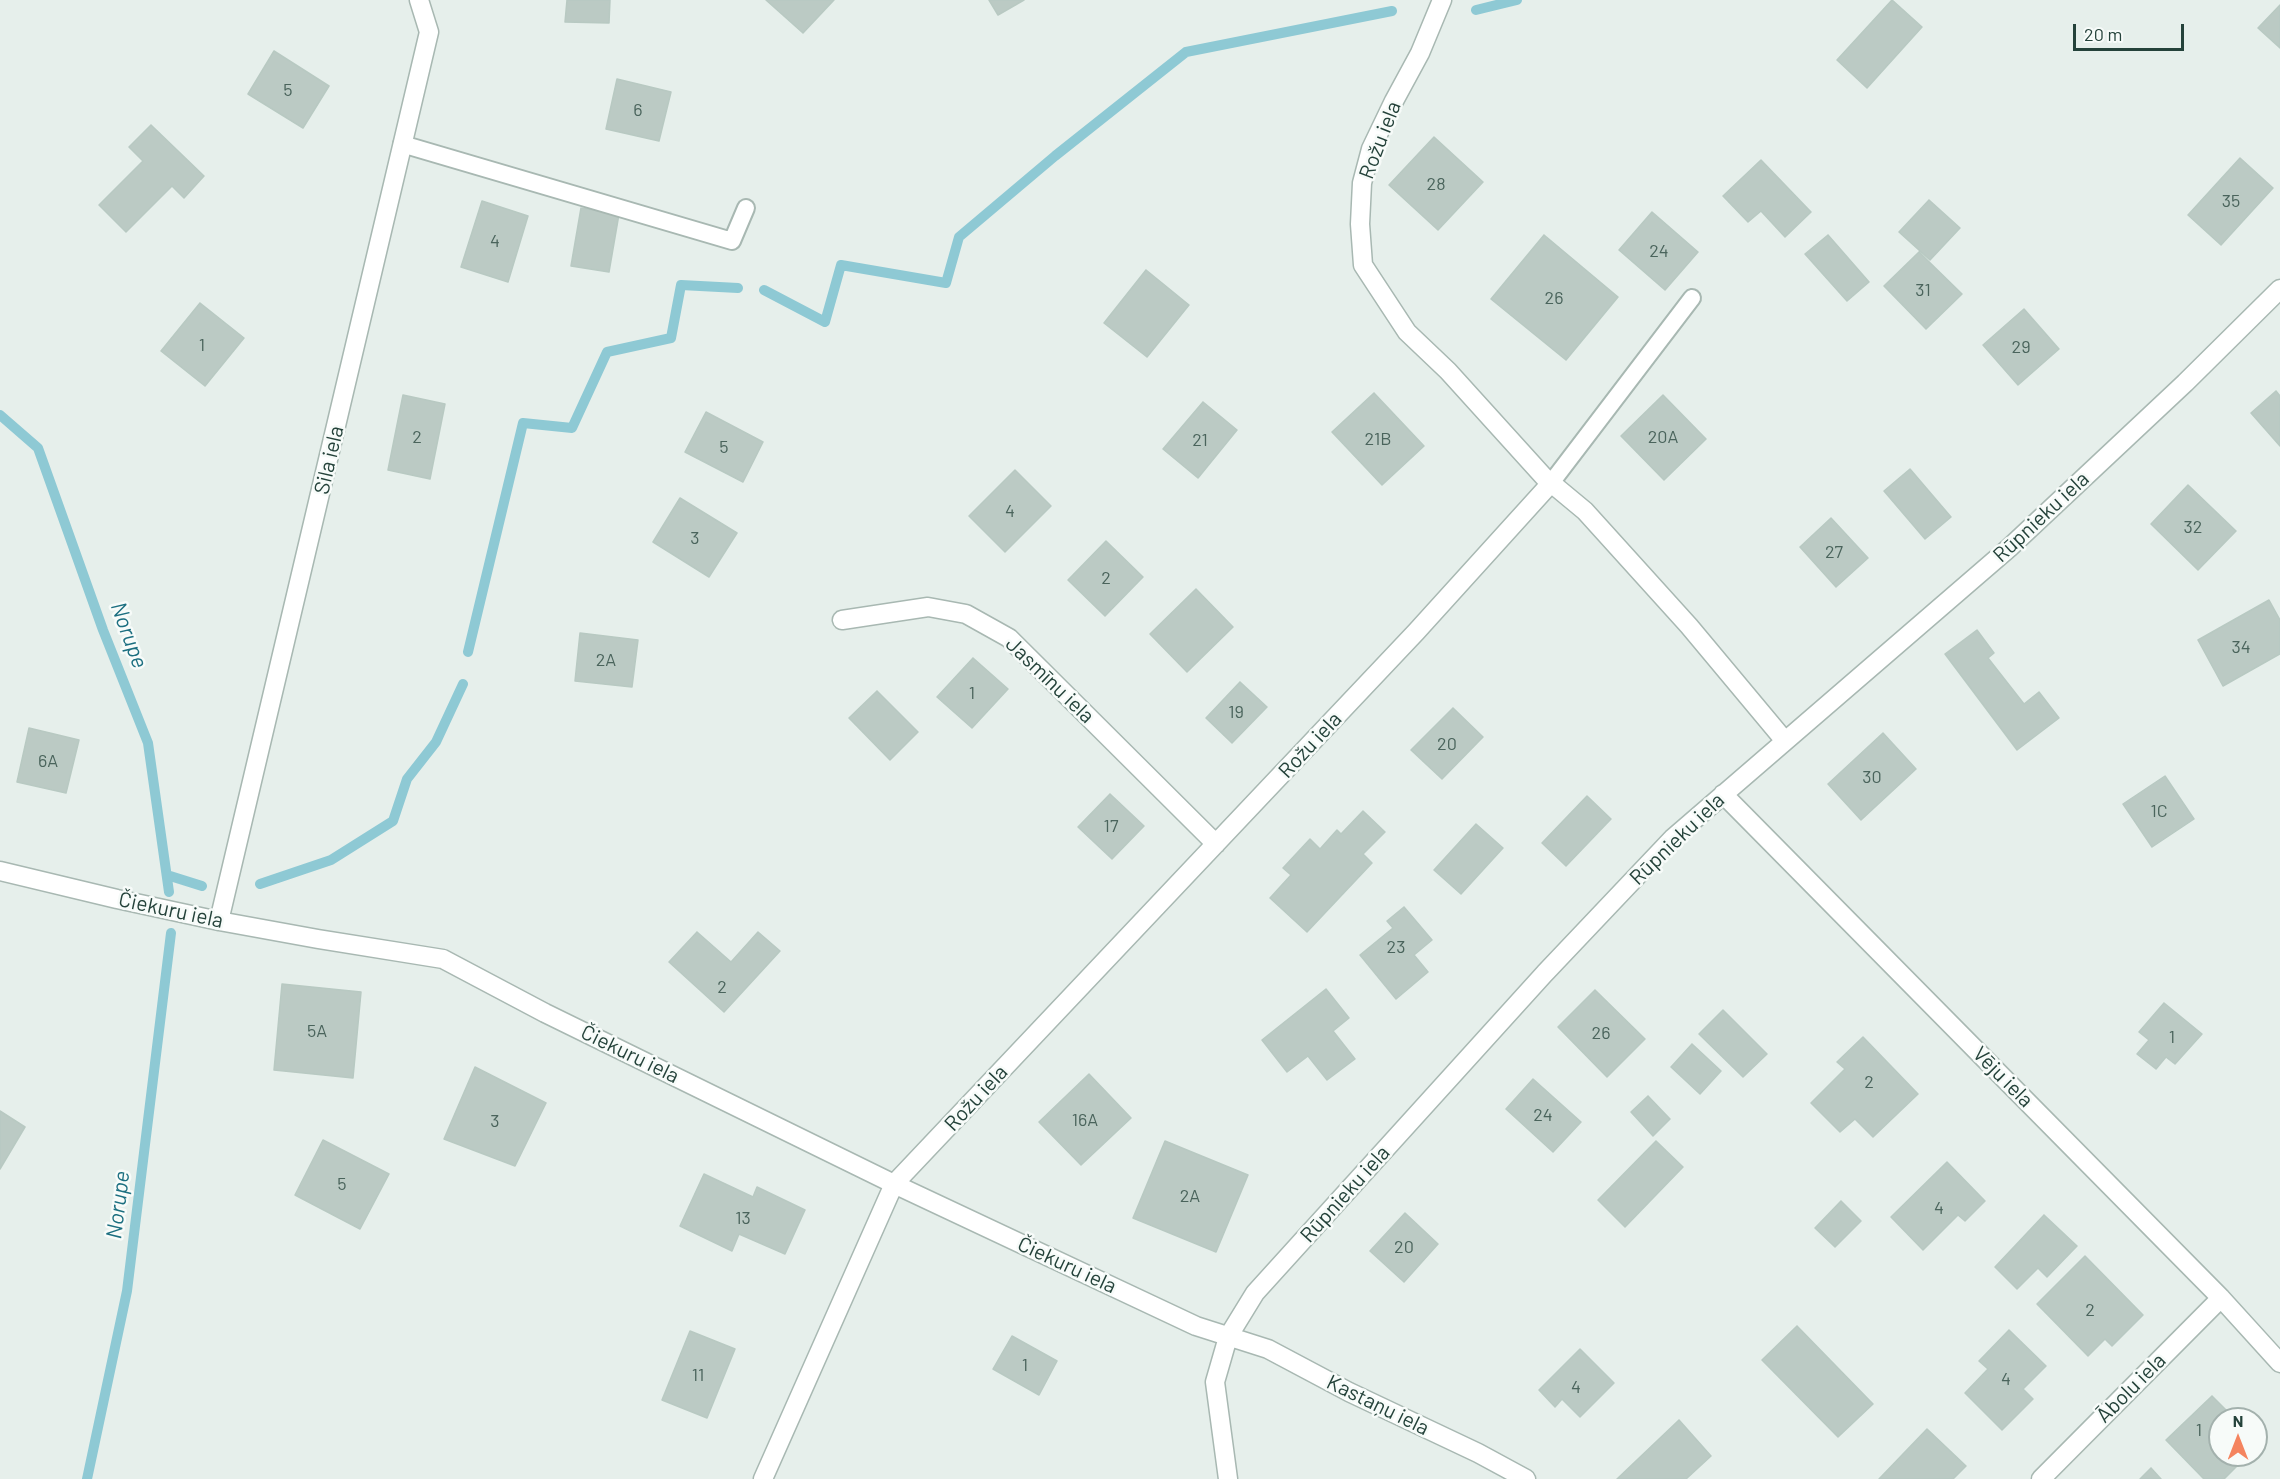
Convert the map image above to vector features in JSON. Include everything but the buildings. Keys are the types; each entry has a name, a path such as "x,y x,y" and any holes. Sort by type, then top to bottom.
{"street":[{"name":"Sila iela","path":"219,921 429,32 419,0"},
{"name":"Rožu iela","path":"764,1479 894,1184 1416,632 1551,483 1448,371 1407,332 1363,265 1360,224 1362,183 1371,149 1420,53 1442,0"},
{"name":"Rūpnieku iela","path":"1228,1479 1215,1382 1228,1337 1255,1293 1537,981 1673,838 2009,548 2280,289"},
{"path":"1551,483 1585,511 1689,626 1785,741"},
{"name":"Jasmīnu iela","path":"842,620 927,607 966,614 1009,638 1216,844"},
{"name":"Vēju iela","path":"1723,794 2221,1298 2280,1363"},
{"name":"Čiekuru iela","path":"0,871 219,921 443,959 556,1018 894,1184 1196,1326 1228,1337"},
{"name":"Ābolu iela","path":"2041,1479 2221,1298"},
{"name":"Kastaņu iela","path":"1228,1337 1268,1349 1348,1392 1478,1453 1526,1479"}],"lane":[{"path":"402,144 732,241 746,208"},
{"path":"1551,483 1692,298"}],"waterway":[{"path":"1476,10 1517,0"},
{"path":"764,290 825,322 841,265 946,283 959,237 1055,156 1186,52 1392,11"},
{"path":"468,652 523,423 572,428 607,352 671,338 681,285 738,288"},
{"name":"Norupe","path":"0,415 38,448 103,630 148,743 169,892"},
{"path":"260,884 331,860 393,821 407,779 436,742 463,684"},
{"path":"167,875 202,886"},
{"name":"Norupe","path":"87,1479 127,1291 171,933"}]}
